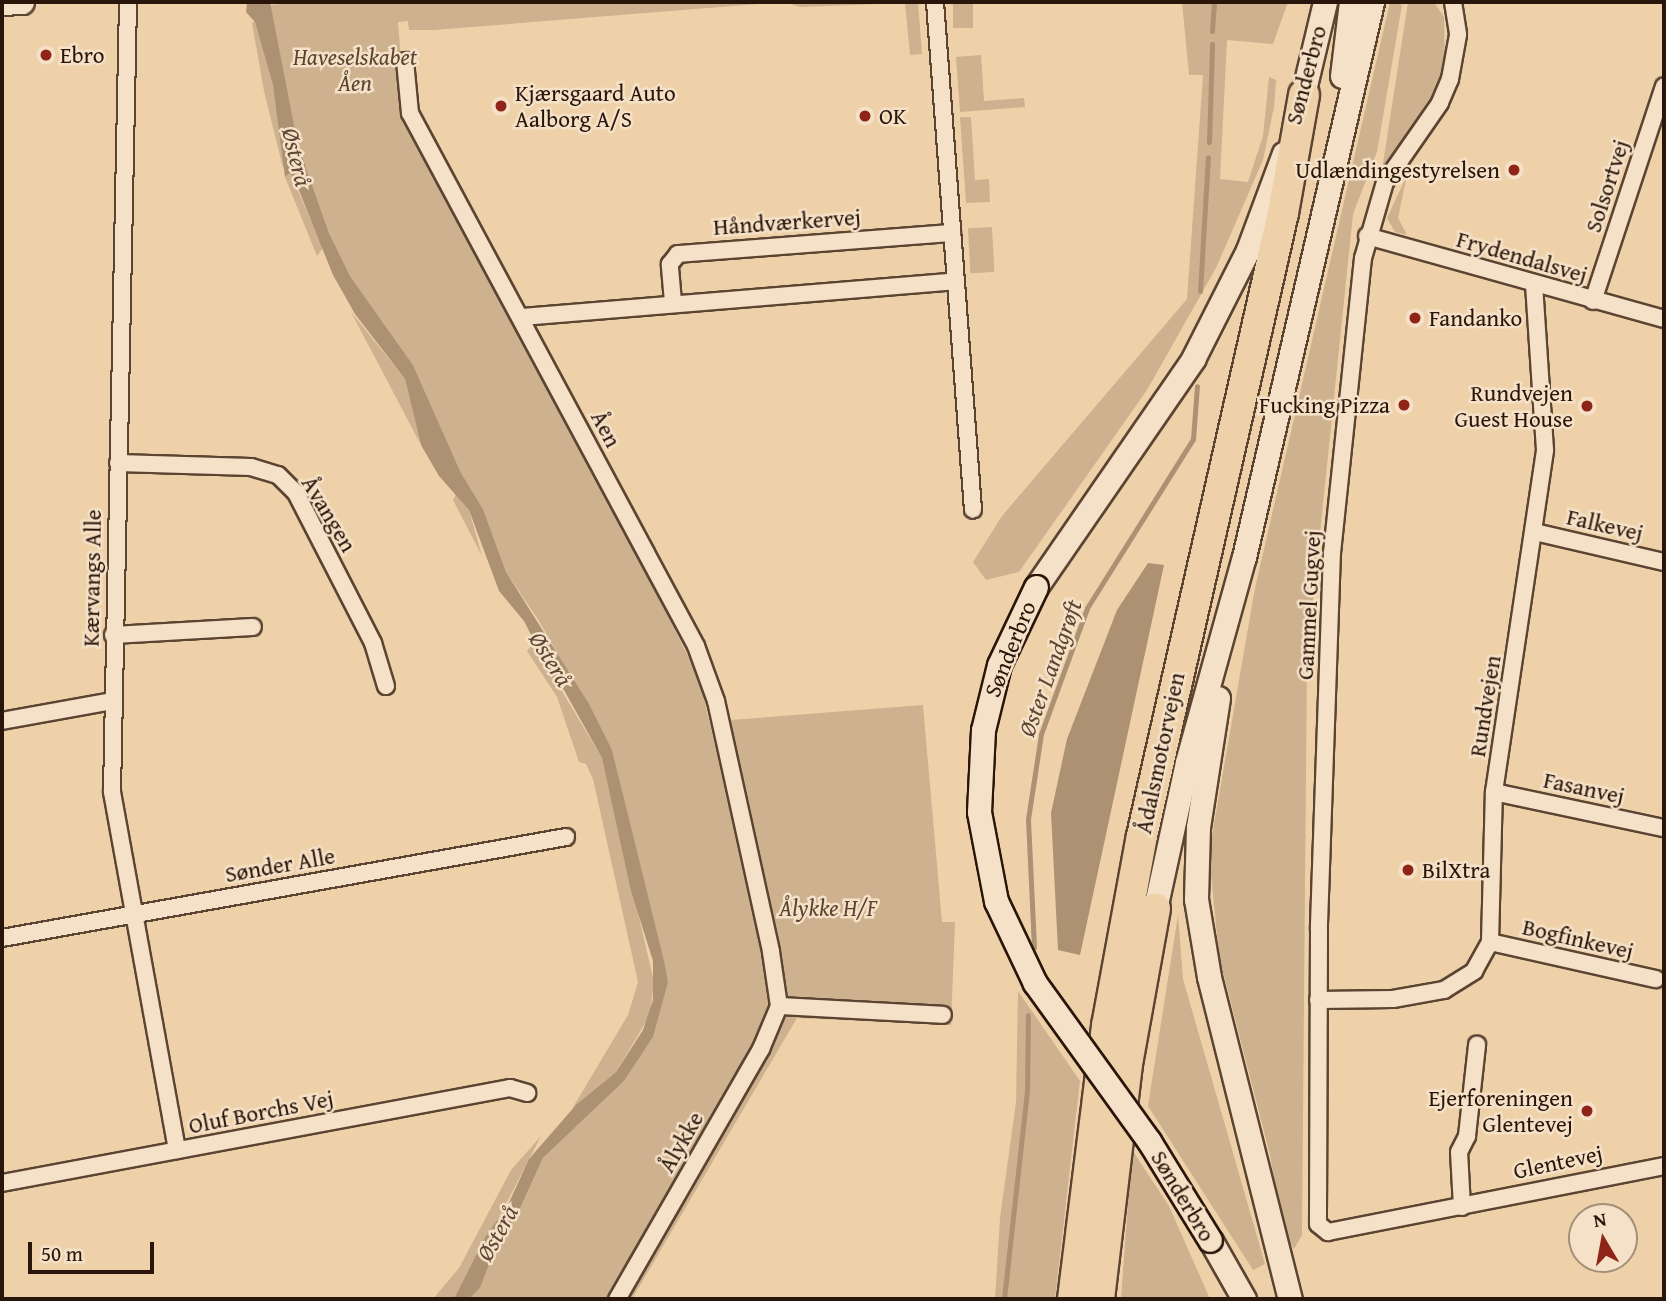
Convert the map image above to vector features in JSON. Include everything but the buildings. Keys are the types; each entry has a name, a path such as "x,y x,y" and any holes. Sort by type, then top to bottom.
{"highway":[{"name":"Ådalsmotorvejen","path":"1073,1299 1107,1026 1142,836 1283,213 1304,95"},
{"path":"1099,1299 1127,1065 1155,909"}],"street":[{"path":"2,3 22,2"},
{"name":"Kærvangs Alle","path":"128,2 113,635 112,792 177,1150"},
{"path":"935,2 973,510"},
{"name":"Sønderbro","path":"1242,1299 1211,1241 1149,1141 1034,983 996,901 979,813 983,730 999,665 1036,587 1194,359 1248,250 1304,95 1325,2"},
{"path":"1325,208 1351,2"},
{"name":"Sønderbro","path":"1155,909 1186,762 1244,557 1372,2"},
{"name":"Gammel Gugvej","path":"1328,1232 1318,1224 1318,1000 1332,551 1367,236 1391,169 1440,103 1450,79 1458,35 1453,2"},
{"name":"Åen","path":"405,61 411,113 696,646 716,701 779,1006"},
{"name":"Solsortvej","path":"1593,300 1664,86"},
{"name":"Håndværkervej","path":"673,302 670,264 678,254 952,233"},
{"name":"Frydendalsvej","path":"1367,236 1664,319"},
{"path":"521,317 673,302 956,281"},
{"name":"Rundvejen","path":"1318,1000 1392,999 1444,990 1474,971 1490,942 1494,792 1535,532 1545,450 1534,284"},
{"name":"Åvangen","path":"118,463 251,467 278,475 296,493 344,585 373,643 386,686"},
{"name":"Falkevej","path":"1535,532 1664,562"},
{"name":"Sønderbro","path":"1244,557 1206,767 1196,900 1209,977 1290,1299"},
{"path":"113,635 253,626"},
{"path":"2,721 112,701"},
{"name":"Fasanvej","path":"1494,792 1664,828"},
{"name":"Sønder Alle","path":"2,938 566,836"},
{"name":"Bogfinkevej","path":"1490,942 1656,979"},
{"path":"779,1006 943,1015"},
{"name":"Ålykke","path":"617,1299 761,1049 779,1006"},
{"path":"1462,1207 1459,1152 1467,1136 1477,1045"},
{"name":"Oluf Borchs Vej","path":"2,1183 510,1088 527,1093"},
{"name":"Glentevej","path":"1328,1232 1462,1207 1639,1168 1664,1166"}],"green space":[{"path":"303,2 784,2 434,30 409,30 408,21 398,22 403,87 699,678 735,830 750,827 728,726 732,726 731,720 923,705 942,922 955,922 951,1025 797,1018 632,1299 469,1299 480,1288 497,1244 516,1217 543,1158 624,1081 653,1037 667,982 612,750 539,621 506,572 483,509 461,473 413,365 350,276 329,233 298,145 270,5"},
{"path":"784,2 918,2 922,54 910,55 905,3 800,7"},
{"path":"953,2 973,2 973,28 953,28"},
{"path":"1182,2 1288,2 1273,44 1227,40 1220,179 1248,182 1263,136 1269,77 1276,80 1274,107 1263,160 1216,268 1147,390 1019,572 986,580 973,562 1002,516 1187,299 1203,75 1189,75"},
{"path":"1390,2 1402,5 1377,152 1353,214 1307,659 1302,1235 1294,1249 1284,1235 1270,1155 1219,956 1209,853 1255,588"},
{"path":"1408,2 1434,2 1444,17 1445,69 1438,87 1382,170"},
{"path":"255,21 273,85 286,162 283,168 264,91 252,23"},
{"path":"981,55 984,101 1024,98 1025,107 960,112 956,57"},
{"path":"960,117 971,117 975,180 989,179 990,202 966,203"},
{"path":"290,173 323,248 317,256 285,177"},
{"path":"1407,175 1398,218 1407,235 1395,232 1387,218"},
{"path":"992,227 994,272 970,273 968,228"},
{"path":"351,312 405,379 421,445"},
{"path":"456,494 469,510 482,556 453,500"},
{"path":"533,643 602,758 654,982 650,1015 616,1072 572,1109 628,1015 638,982 593,779 586,764 579,762 557,697 527,651"},
{"path":"1178,915 1183,979 1265,1264 1253,1270 1148,1106"},
{"path":"1018,991 1080,1081 1055,1299 995,1299 1000,1218 1016,1102"},
{"path":"541,1136 462,1289 454,1299 433,1299 459,1268 511,1170"},
{"path":"1132,1150 1169,1206 1210,1299 1121,1299"}],"water":[{"name":"Østerå","path":"247,2 270,2 298,145 329,233 350,276 413,365 461,473 483,509 506,572 589,704 612,750 668,982 653,1037 624,1081 543,1158 516,1217 497,1244 480,1288 469,1299 454,1299 486,1236 507,1207 529,1159 576,1105 616,1072 643,1030 653,1000 653,961 631,891 602,758 564,690 555,682 524,621 499,591 469,510 439,476 421,445 405,379 355,314 333,275 298,188 290,173 285,177 273,85 255,22 246,12"},
{"path":"1148,563 1164,565 1080,955 1058,950 1051,813 1067,739 1117,610"}],"waterway":[{"name":"Øster Landgrøft","path":"1212,31 1214,2"},
{"name":"Øster Landgrøft","path":"1209,142 1212,44"},
{"name":"Øster Landgrøft","path":"1200,291 1208,157"},
{"name":"Øster Landgrøft","path":"1034,947 1028,819 1041,734 1087,608 1193,439 1197,386"},
{"name":"Øster Landgrøft","path":"1004,1299 1027,1092 1028,1015"}],"place":[{"name":"Ebro","path":"46,55"},
{"name":"Kjærsgaard Auto Aalborg A/S","path":"501,106"},
{"name":"OK","path":"865,116"},
{"name":"Udlændingestyrelsen","path":"1514,170"},
{"name":"Fandanko","path":"1415,318"},
{"name":"Fucking Pizza","path":"1404,405"},
{"name":"Rundvejen Guest House","path":"1587,406"},
{"name":"BilXtra","path":"1408,870"},
{"name":"Ejerforeningen Glentevej","path":"1587,1111"}],"park label":[{"name":"Haveselskabet Åen","path":"355,70"},
{"name":"Ålykke H/F","path":"828,908"}]}
